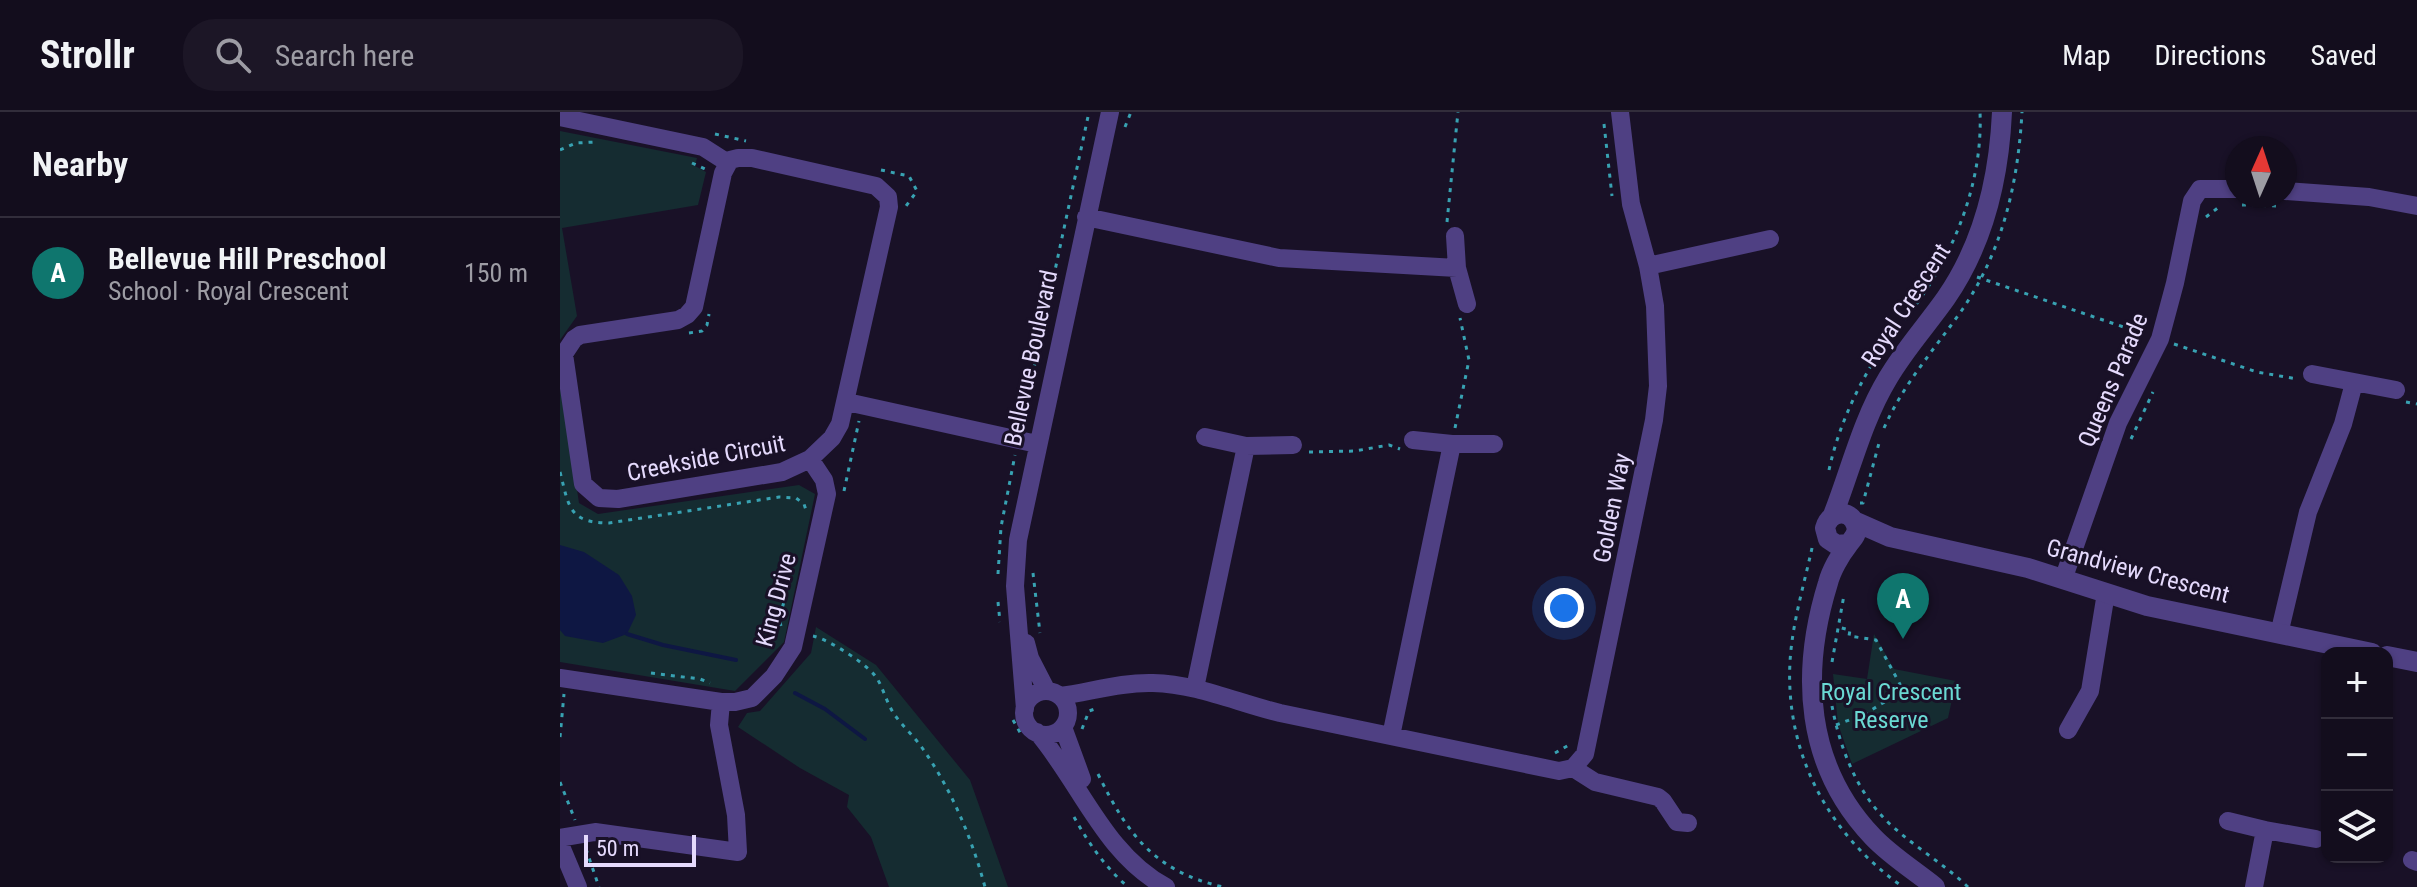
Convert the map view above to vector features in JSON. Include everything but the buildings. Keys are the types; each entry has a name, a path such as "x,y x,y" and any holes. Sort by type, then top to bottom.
{"street":[{"name":"Golden Way","path":"1573,768 1585,754 1654,420 1658,386 1658,332 1648,266 1631,204 1620,112"},
{"name":"Royal Crescent","path":"1849,476 1853,525 1825,528 1849,476 1861,432 1887,378 1948,296 1963,271 1983,225 1996,173 2002,112"},
{"name":"Bellevue Boulevard","path":"1025,709 1017,613 1018,540 1109,113"},
{"path":"560,117 703,147 725,168"},
{"name":"Creekside Circuit","path":"738,158 752,158 876,186 888,197 889,207 847,402 832,438 810,459 782,472 618,499 599,498 583,484 564,354 580,335 678,320 687,315 694,307 725,168 738,158"},
{"name":"Queens Parade","path":"2064,577 2118,423 2160,339 2192,201 2200,189 2225,194"},
{"path":"2297,198 2346,194 2417,206"},
{"path":"1086,217 1279,258 1457,268"},
{"path":"1455,236 1457,268 1467,304"},
{"path":"1648,266 1770,239"},
{"path":"2309,378 2354,383 2395,395"},
{"path":"2279,634 2308,512 2343,424 2354,383"},
{"path":"847,402 1017,447 1037,444"},
{"path":"1205,437 1246,446 1288,444"},
{"path":"1418,440 1494,444"},
{"path":"1391,736 1452,444"},
{"path":"1195,688 1246,446"},
{"name":"King Drive","path":"562,686 720,694 735,702 752,698 774,676 793,647 827,494 824,480 810,459"},
{"path":"1853,525 1838,581 1818,622 1810,681 1812,708 1827,767 1851,810 1872,836 1935,887"},
{"name":"Grandview Crescent","path":"1853,525 1890,537 2064,577 2147,606 2343,647"},
{"path":"2068,730 2090,691 2106,593"},
{"name":"Bellevue Boulevard","path":"1017,613 1030,658 1053,693"},
{"path":"2393,657 2417,662"},
{"path":"1166,887 1126,856 1102,826 1061,761 1027,723 1025,709 1035,694 1153,683 1195,688 1245,705 1391,736 1559,771 1573,768 1595,782 1658,797 1677,822 1688,823"},
{"path":"1037,732 1051,734 1107,689"},
{"path":"1053,693 1067,707 1066,720 1102,826"},
{"path":"560,838 595,832 738,852 736,815 719,725 720,694"},
{"path":"2228,821 2316,839"},
{"path":"2254,887 2265,830"},
{"path":"560,844 578,887"}],"path":[{"path":"1017,447 1089,112"},
{"path":"1604,123 1607,167 1615,207"},
{"path":"560,150 576,143 598,142"},
{"path":"693,163 702,168 725,168"},
{"path":"2204,226 2207,216 2221,205"},
{"path":"1963,271 2257,372 2309,378"},
{"path":"2131,438 2157,386"},
{"path":"2395,395 2417,404"},
{"path":"1288,444 1284,453 1291,457 1311,451 1355,451 1383,445 1416,451 1420,450 1418,440"},
{"path":"1034,563 1035,607 1042,643"},
{"path":"1831,670 1838,627 1838,581"},
{"path":"1836,725 1865,714 1902,691 1876,640 1849,636 1850,630 1838,627"},
{"path":"643,673 700,679 720,694"},
{"path":"560,737 562,686"},
{"path":"1831,701 1843,751 1855,775 1889,823 1968,887"},
{"path":"1542,750 1556,753 1570,744"},
{"path":"1096,768 1122,820 1142,846 1186,875 1223,887"}],"green space":[{"path":"560,131 697,158 695,166 706,172 698,205 562,228 577,316 560,340"},
{"path":"560,376 579,503 598,514 799,485 815,494 784,642 735,691 560,662"},
{"path":"816,627 876,665 970,780 1008,887 889,887 871,837 847,807 849,795 800,768 738,727 747,713 760,711 811,653"},
{"name":"Royal Crescent Reserve","path":"1874,634 1894,669 1956,681 1948,718 1852,764 1838,724 1833,674 1867,679"}],"shaded area":[{"path":"560,545 584,552 619,575 632,596 636,615 627,634 603,643 565,636 560,630"}],"waterway":[{"path":"627,634 736,660"},
{"path":"795,693 825,709 865,739"}],"place":[{"name":"Bellevue Hill Preschool","path":"1903,639"}]}
